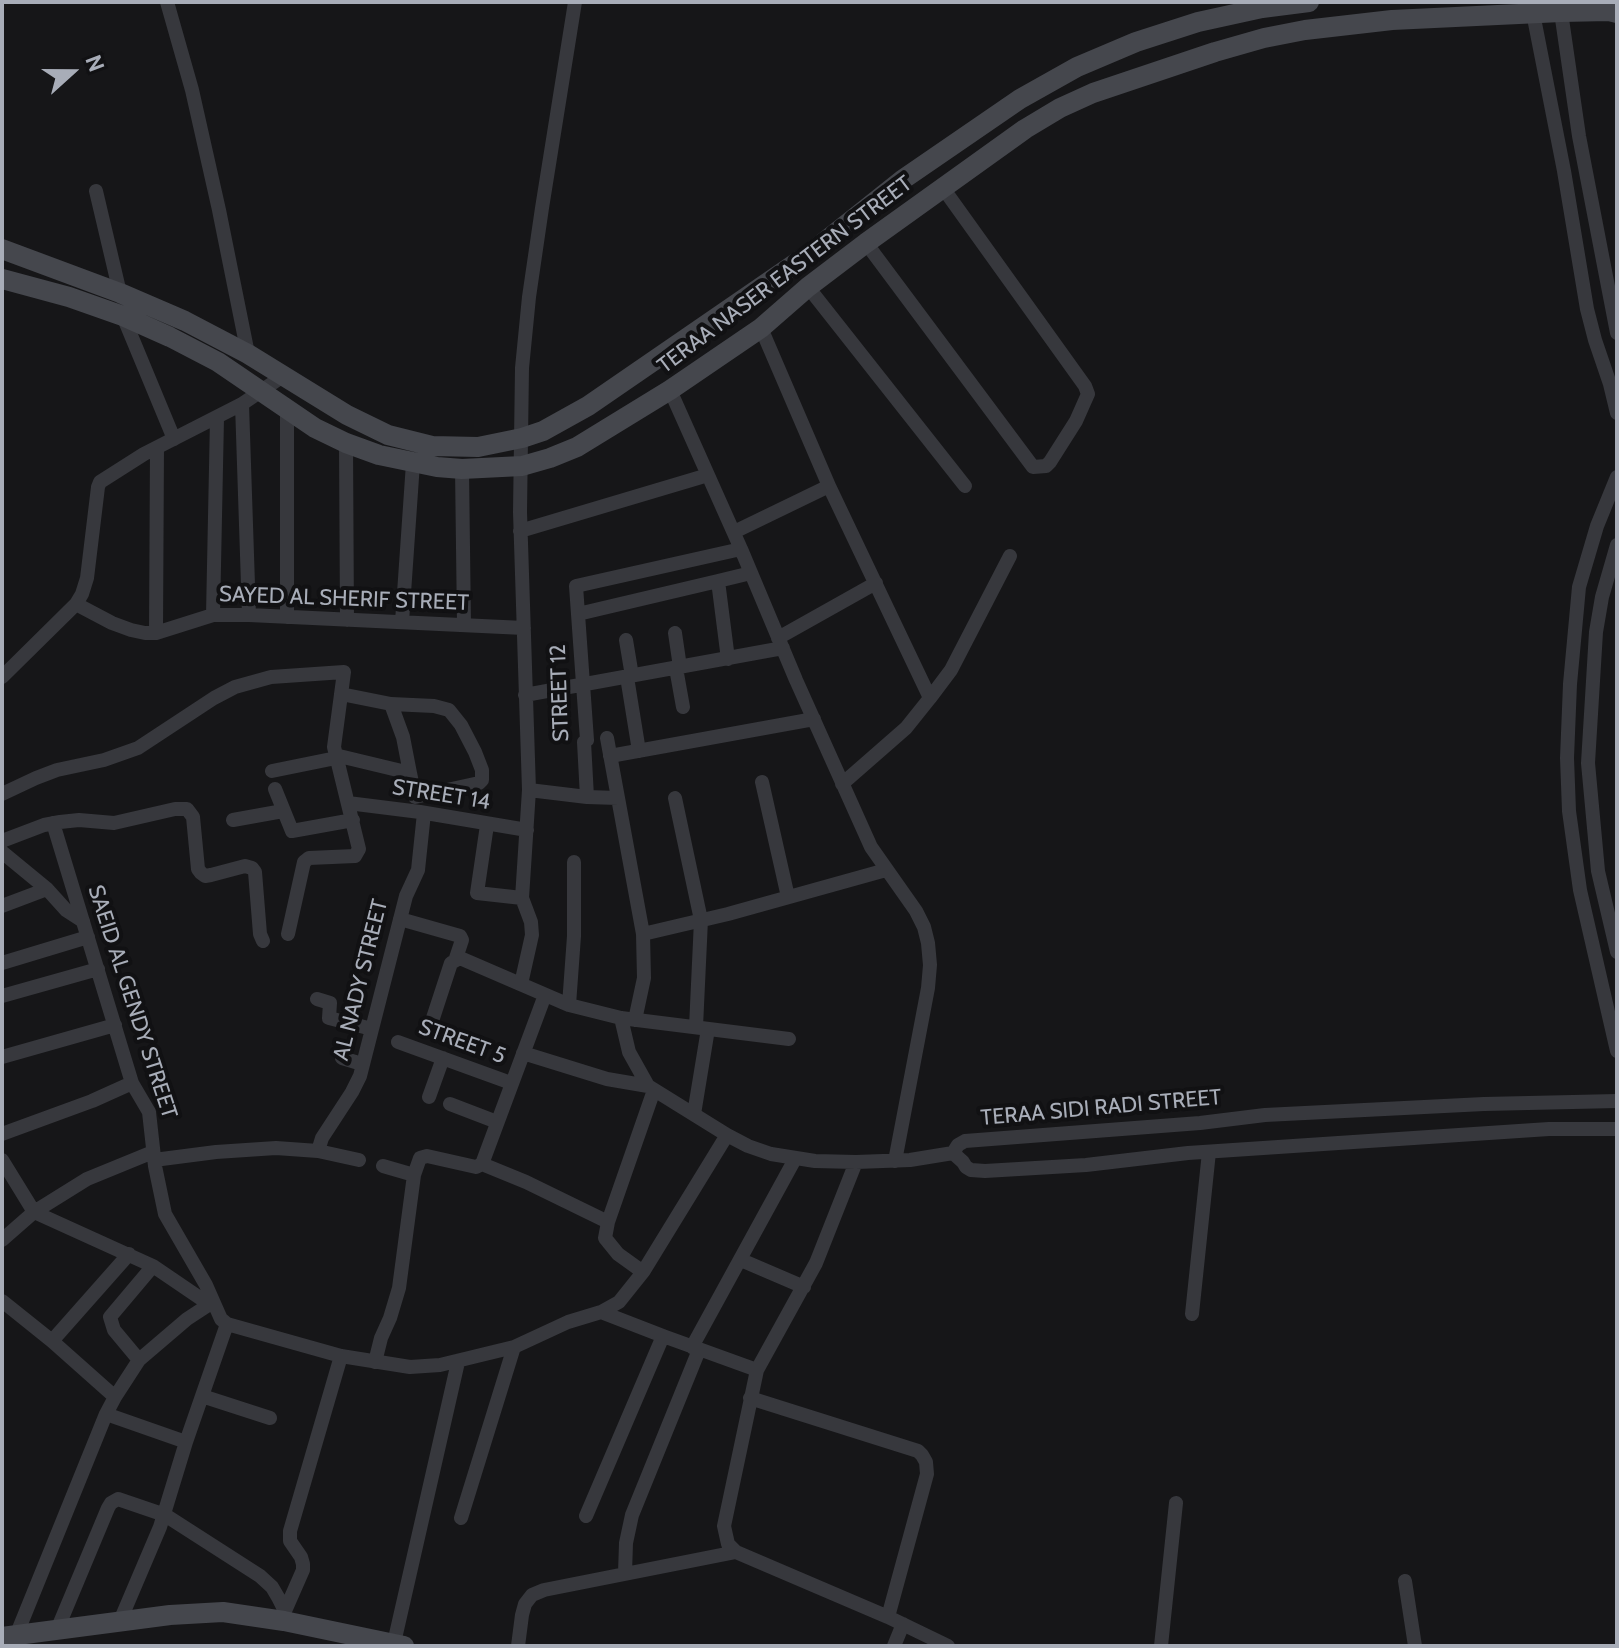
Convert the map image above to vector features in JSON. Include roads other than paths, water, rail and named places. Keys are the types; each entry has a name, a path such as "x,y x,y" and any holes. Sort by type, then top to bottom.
{"street":[{"path":"167,2 213,180 248,354"},
{"path":"521,984 532,935 529,912 522,898 529,790 520,531 522,368 529,297 575,2"},
{"name":"TERAA NASER EASTERN STREET","path":"2,249 185,321 248,354 347,415 388,435 432,446 478,447 543,431 588,406 809,254 915,171 1020,99 1077,67 1136,42 1198,22 1262,8 1309,2"},
{"path":"1561,12 1579,136 1617,333"},
{"name":"TERAA NASER EASTERN STREET","path":"2,279 69,297 170,337 218,362 315,428 379,455 462,469 522,466 577,447 670,390 761,328 866,243 1025,129 1093,93 1215,52 1305,30 1392,20 1561,12 1617,13"},
{"path":"1533,13 1587,309 1617,413"},
{"path":"866,243 1033,467 1046,466 1076,421 1088,394 943,188"},
{"path":"96,191 120,293"},
{"path":"808,287 965,486"},
{"path":"123,316 174,439"},
{"path":"761,328 829,486 930,698"},
{"path":"2,677 76,604 82,594 87,578 98,487 103,478 242,404 283,376"},
{"path":"670,390 871,847 924,927 930,965 924,1015 895,1161"},
{"path":"242,404 249,615"},
{"path":"287,409 287,617"},
{"path":"213,615 217,418"},
{"path":"346,443 347,620"},
{"path":"156,633 157,448"},
{"path":"402,622 413,463"},
{"path":"462,469 464,625"},
{"path":"520,531 708,475"},
{"path":"1617,477 1597,526 1579,587 1567,758 1569,811 1580,890 1617,1051"},
{"path":"734,532 829,486"},
{"path":"1617,545 1596,632 1588,763 1598,871 1617,952"},
{"name":"STREET 12","path":"587,797 584,742 587,740 576,586 741,549"},
{"path":"842,784 906,728 951,670 1010,556"},
{"path":"578,614 751,573"},
{"path":"718,581 728,659"},
{"path":"525,695 728,659 781,643 876,583"},
{"name":"SAYED AL SHERIF STREET","path":"76,604 131,630 156,633 213,615 524,628"},
{"path":"675,633 683,707"},
{"path":"626,640 639,751"},
{"path":"2,794 57,770 138,748 235,687 271,677 344,672 334,740 359,849 355,856 309,858 304,862 288,934"},
{"path":"341,694 391,704 434,706 449,710 468,737 482,770 482,780 415,797 403,737 391,704"},
{"path":"610,756 814,719"},
{"path":"607,738 643,934 644,978 628,1019 629,1052 651,1088 605,1238 618,1254 643,1272"},
{"path":"272,771 336,756 410,773"},
{"path":"762,782 788,897"},
{"path":"275,789 293,832 353,820"},
{"path":"529,790 618,798"},
{"path":"675,798 701,920 702,1028 694,1114"},
{"name":"STREET 14","path":"348,803 527,830"},
{"path":"2,841 53,823 79,820 114,823 187,809 193,817 198,869 201,873 205,876 245,866 255,872 263,941"},
{"path":"233,820 283,811"},
{"name":"AL NADY STREET","path":"318,1151 326,1130 356,1085 406,896 418,870 424,813"},
{"name":"SAEID AL GENDY STREET","path":"53,823 132,1083 149,1112 153,1156 165,1214 196,1266 221,1319 227,1324"},
{"path":"487,825 477,893 522,898"},
{"path":"2,852 47,889 66,910 83,921"},
{"path":"569,1005 574,936 574,862"},
{"path":"643,934 886,870"},
{"path":"2,906 47,889"},
{"path":"400,919 460,936 462,940 433,1018"},
{"path":"2,963 88,937"},
{"path":"456,958 569,1005 628,1019 789,1039"},
{"path":"2,996 98,969"},
{"path":"375,1362 399,1288 414,1175 420,1158 425,1156 476,1167 482,1164 545,995"},
{"path":"317,999 330,1003 329,1018 372,1029"},
{"path":"2,1057 115,1025"},
{"name":"STREET 5","path":"398,1042 511,1083"},
{"name":"TERAA SIDI RADI STREET","path":"523,1053 607,1079 651,1088 727,1135 760,1150 795,1159 856,1162 895,1161 953,1153 965,1141 1265,1115 1617,1101"},
{"path":"342,1058 362,1064"},
{"path":"429,1097 443,1058"},
{"path":"2,1134 132,1083"},
{"path":"450,1104 497,1122"},
{"path":"953,1153 971,1170 985,1171 1549,1129 1617,1129"},
{"path":"120,1621 165,1515 186,1442 227,1324 341,1356 410,1367 458,1362 514,1347 619,1302 643,1272 727,1135"},
{"path":"2,1240 34,1212 87,1179 153,1156 261,1149 318,1151 359,1160"},
{"path":"1192,1314 1209,1152"},
{"path":"625,1573 626,1543 632,1515 696,1348 795,1159"},
{"path":"2,1160 34,1212 153,1266 200,1298 213,1302"},
{"path":"856,1162 816,1263 757,1370 724,1526 728,1544 736,1552 946,1645"},
{"path":"482,1164 547,1191 608,1222"},
{"path":"383,1166 414,1175"},
{"path":"52,1341 129,1254"},
{"path":"741,1260 804,1287"},
{"path":"139,1360 114,1330 110,1317 153,1266"},
{"path":"2,1301 115,1397"},
{"path":"9,1636 115,1397 139,1360 213,1302"},
{"path":"601,1312 757,1370"},
{"path":"586,1516 663,1336"},
{"path":"461,1518 514,1347"},
{"path":"285,1616 303,1570 301,1557 290,1541 290,1531 341,1356"},
{"path":"9,1636 170,1615 223,1612 285,1616 399,1644 458,1362"},
{"path":"202,1396 270,1418"},
{"path":"750,1398 918,1451 922,1455 927,1474 888,1617"},
{"path":"106,1414 186,1442"},
{"path":"57,1630 111,1503 118,1499 165,1515 260,1576 272,1587 285,1616"},
{"path":"1161,1646 1176,1503"},
{"path":"518,1646 525,1604 532,1595 555,1587 736,1552"},
{"path":"1405,1581 1415,1646"},
{"path":"894,1646 903,1624"}]}
